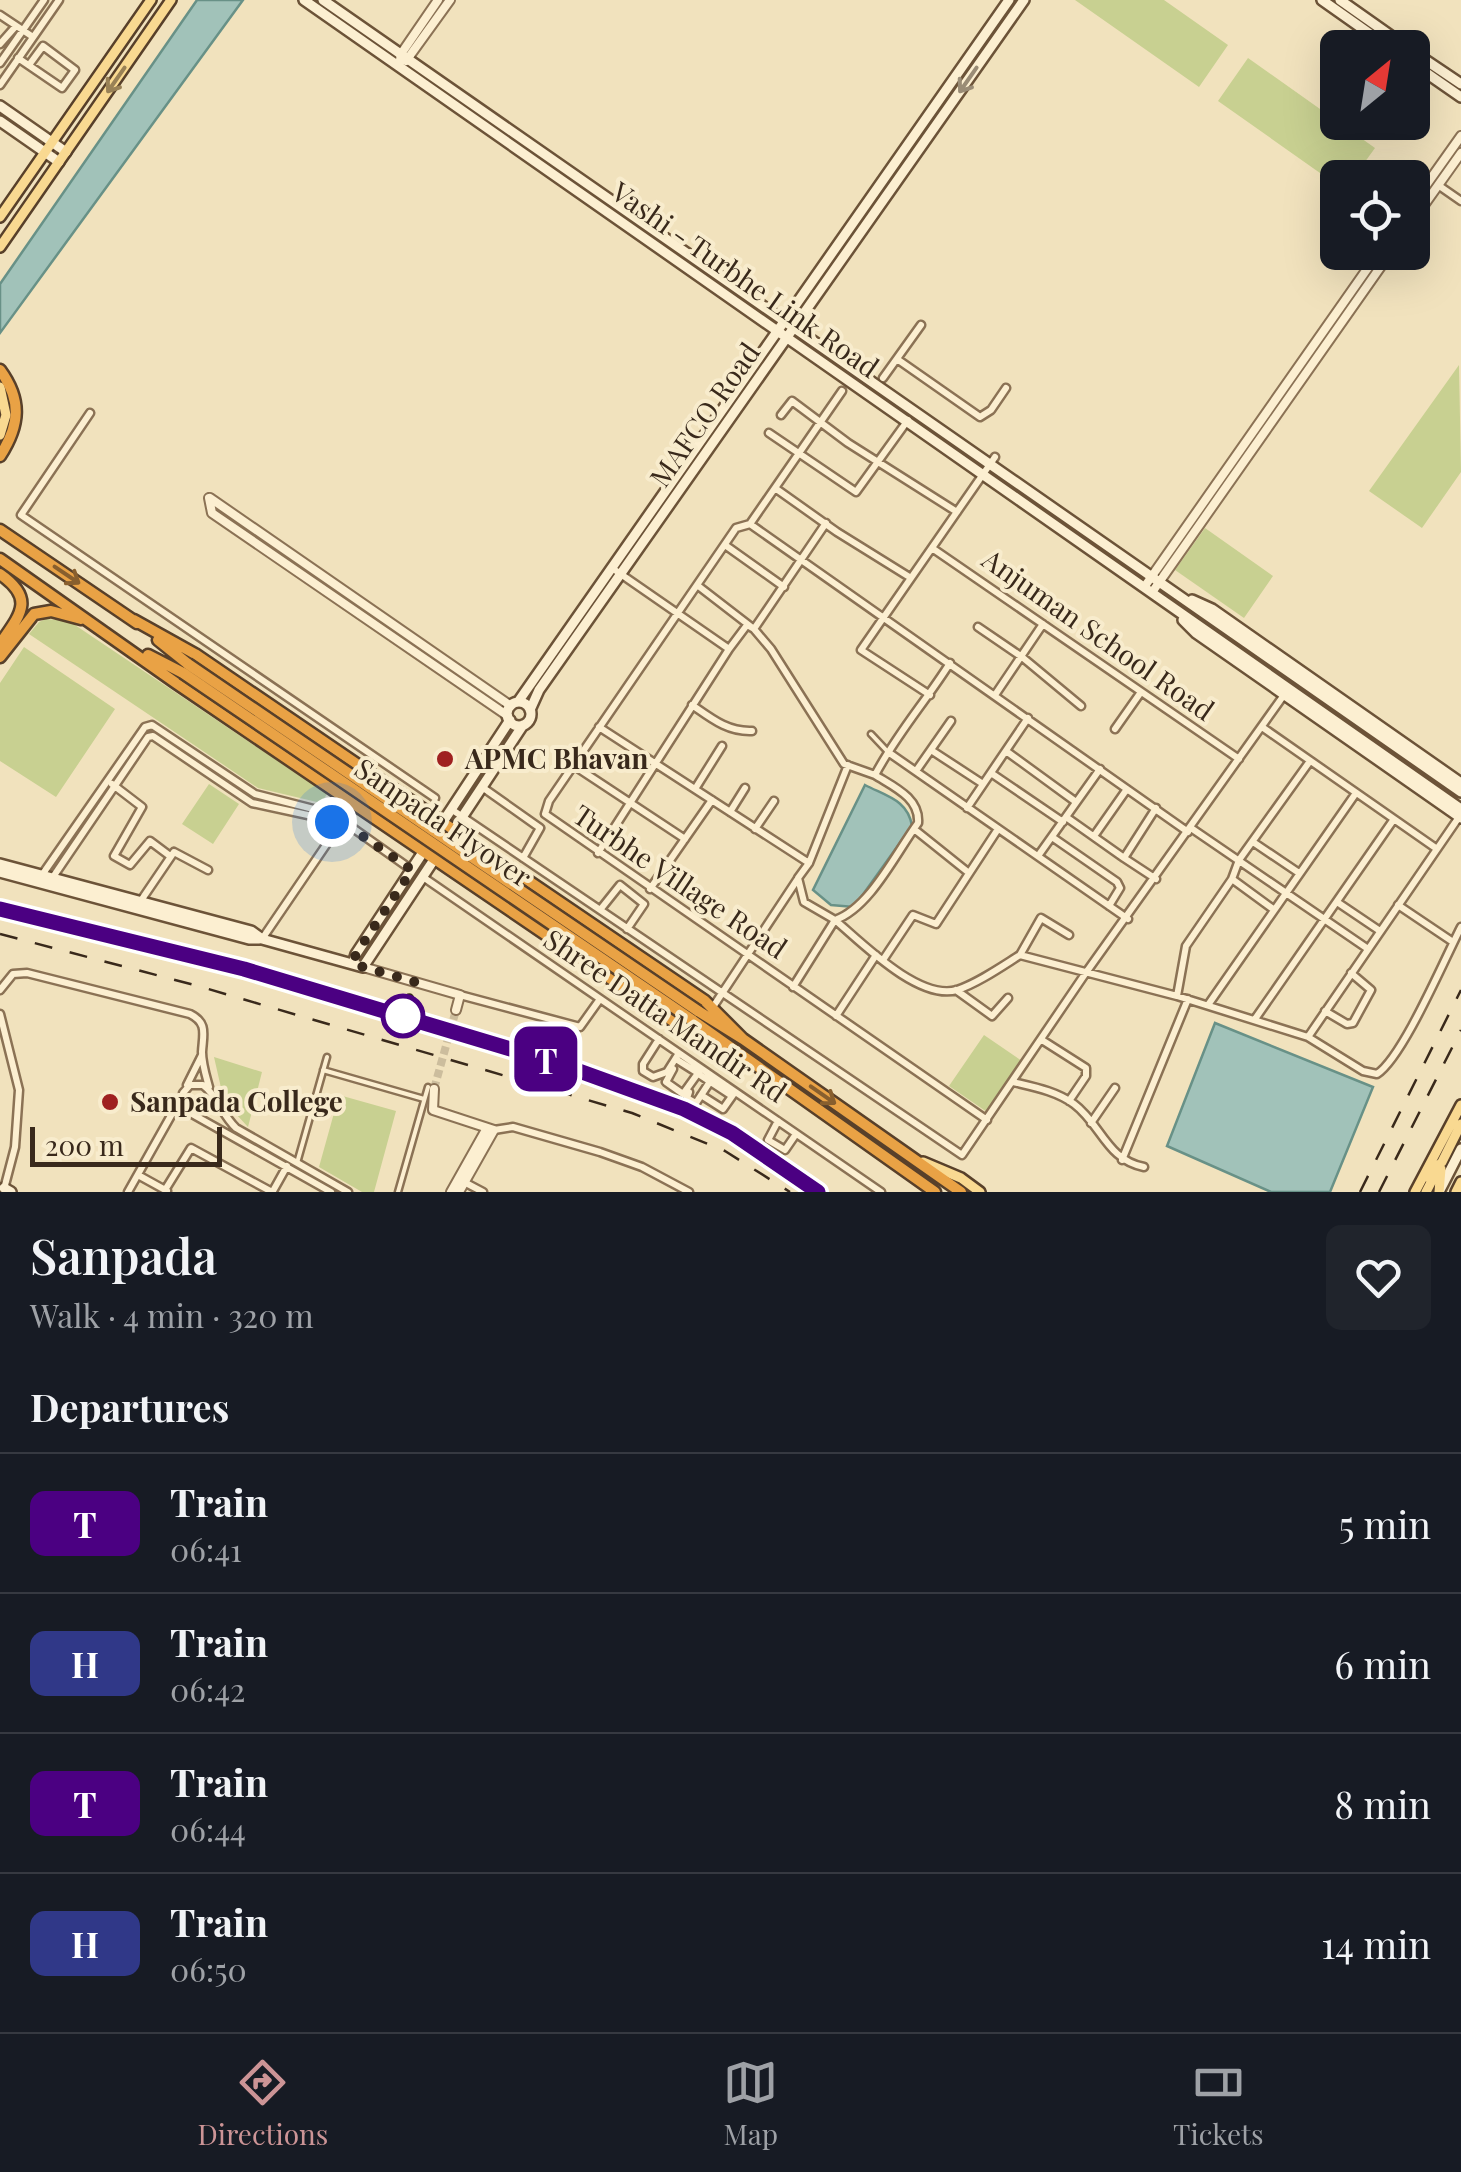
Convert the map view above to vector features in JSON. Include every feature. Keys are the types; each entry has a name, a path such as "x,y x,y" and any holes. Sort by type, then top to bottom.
{"highway":[{"path":"0,370 15,396 18,410 16,427 0,456"},
{"path":"4,530 134,620 194,654 712,1008 743,1039 961,1192"},
{"path":"0,559 176,684 686,1030 734,1051 902,1169 923,1188 941,1191"},
{"path":"0,574 17,588 22,604 18,618 0,644"},
{"path":"0,658 24,623 39,612 52,610 92,622"},
{"name":"Sanpada Flyover","path":"134,620 185,669 695,1016 734,1051"},
{"name":"Sanpada Flyover","path":"120,641 185,669"},
{"path":"378,821 398,792"},
{"name":"Sanpada Flyover","path":"695,1016 743,1039"}],"main road":[{"path":"0,217 150,0"},
{"path":"0,247 171,0"},
{"name":"Vashi - Turbhe Link Road","path":"304,0 402,60"},
{"name":"Vashi - Turbhe Link Road","path":"322,0 658,240 989,465 1155,587"},
{"name":"MAFCO Road","path":"786,329 1009,0"},
{"name":"MAFCO Road","path":"358,966 356,954 512,711 1024,0"},
{"path":"1322,0 1364,30"},
{"path":"1340,0 1383,30"},
{"path":"1430,63 1461,84"},
{"path":"1430,75 1461,97"},
{"path":"0,106 66,152"},
{"path":"0,121 59,162"},
{"name":"Vashi - Turbhe Link Road","path":"786,329 908,420 989,465"},
{"path":"0,387 6,415 0,436"},
{"name":"MAFCO Road","path":"523,725 529,721 539,690 613,575"},
{"path":"1155,587 1208,616 1461,792"},
{"path":"1155,587 1200,627 1460,814"},
{"path":"1155,587 1196,634 1460,814"},
{"path":"1155,587 1212,609 1461,783"},
{"path":"512,711 530,710"},
{"path":"0,864 138,905 251,931 262,938 358,966 423,877 523,725 512,711"},
{"path":"0,872 45,880"},
{"path":"1417,1187 1461,1104"},
{"path":"1426,1192 1460,1127"},
{"path":"1438,1192 1461,1149"},
{"path":"911,1157 961,1178 980,1192"},
{"path":"1417,1187 1442,1162"},
{"path":"1438,1192 1442,1162"},
{"path":"1456,1192 1461,1182"}],"street":[{"path":"0,63 2,49 44,0"},
{"path":"0,85 60,0"},
{"path":"402,60 438,0"},
{"path":"402,60 450,0"},
{"path":"0,15 33,38"},
{"path":"18,58 28,65 62,88 76,70 43,46 28,65"},
{"path":"1430,180 1461,136"},
{"path":"1430,196 1461,152"},
{"path":"1438,185 1461,201"},
{"path":"1155,587 1367,270"},
{"path":"1155,587 1378,270"},
{"path":"883,378 921,325"},
{"path":"897,359 980,417 991,410 1006,388"},
{"name":"Turbhe Village Road","path":"842,391 750,524 740,524 724,545 548,800 546,814 987,1120"},
{"path":"782,415 792,400 956,512"},
{"path":"90,413 21,515 435,798"},
{"path":"769,433 856,492 908,420"},
{"path":"930,695 860,650 989,465"},
{"path":"775,488 911,578"},
{"path":"209,498 512,711 212,513 209,498"},
{"path":"754,629 826,523"},
{"path":"750,524 1128,789 1368,949"},
{"path":"724,545 784,587"},
{"name":"Anjuman School Road","path":"932,548 1240,760"},
{"path":"613,575 729,649"},
{"path":"697,585 754,629 818,719 832,750 848,766 875,775 907,796 915,806 918,823 914,830 865,899 847,916 835,920 793,987"},
{"path":"995,695 1042,624"},
{"path":"598,853 729,649 747,625 754,629"},
{"path":"978,627 1082,706"},
{"path":"875,775 950,663"},
{"path":"1116,729 1141,692"},
{"path":"451,809 962,1155 1285,695"},
{"path":"692,705 722,725 737,731 752,730"},
{"path":"968,808 1028,718"},
{"path":"916,772 950,721"},
{"path":"45,880 144,727 152,726 255,794 326,810 412,870"},
{"path":"599,727 808,863"},
{"path":"1262,727 1437,849"},
{"path":"871,734 888,752 1128,919"},
{"path":"695,790 722,746"},
{"path":"931,750 984,784"},
{"path":"1006,751 1076,802"},
{"path":"1177,996 1186,946 1232,879 1239,860 1310,761"},
{"path":"573,765 685,839"},
{"path":"712,1008 808,863 848,766"},
{"path":"1038,856 1100,769"},
{"path":"991,772 1156,879"},
{"path":"110,783 142,806 114,856 130,865 150,841 170,856"},
{"path":"482,787 540,828 523,858"},
{"path":"730,812 745,788"},
{"path":"1094,836 1128,789"},
{"path":"1208,1006 1356,793"},
{"path":"650,889 712,800"},
{"path":"755,829 774,802"},
{"path":"1124,858 1156,808"},
{"path":"1308,1037 1460,814"},
{"path":"1255,1020 1394,819"},
{"path":"262,938 342,822"},
{"path":"836,1016 913,915 936,924 998,829"},
{"path":"914,830 970,873"},
{"path":"1052,837 1117,882 1120,890 1109,906"},
{"path":"1253,842 1298,873"},
{"path":"138,905 170,856 178,852 208,870"},
{"name":"Shree Datta Mandir Rd","path":"423,877 701,1072 881,1192"},
{"path":"798,878 804,902 835,920 916,984 942,992 956,990 1020,956 1041,918 1070,936"},
{"path":"1232,879 1273,909"},
{"path":"600,910 620,885 644,904 628,928"},
{"path":"1337,902 1380,931"},
{"path":"1398,905 1454,942"},
{"path":"1020,956 1188,999 1308,1037 1364,1071 1377,1074 1461,928"},
{"path":"358,966 580,1027 600,999"},
{"path":"0,990 13,974 27,973 190,1014 203,1025 202,1054 128,1192"},
{"path":"1325,1010 1348,1024 1353,1023 1372,990 1351,973"},
{"path":"956,990 992,1016 1008,998"},
{"path":"456,1010 460,995"},
{"path":"1122,1160 1188,999"},
{"path":"0,1014 19,1090 16,1147 6,1191"},
{"path":"659,1039 643,1070 653,1077 662,1074 680,1056"},
{"path":"1042,1040 1086,1068 1086,1076 1069,1101"},
{"path":"202,1054 210,1091 224,1117 236,1128 348,1192"},
{"path":"680,1056 666,1082 682,1094 701,1072"},
{"path":"297,1163 327,1057"},
{"path":"323,1070 424,1099"},
{"path":"701,1072 687,1095 696,1103 712,1079"},
{"path":"1013,1082 1069,1101 1122,1160 1144,1167"},
{"path":"186,1110 183,1094 190,1086 198,1084 210,1091"},
{"path":"398,1192 424,1099 431,1088"},
{"path":"431,1088 432,1110 490,1128 513,1128 600,1152 690,1192"},
{"path":"1091,1124 1115,1088"},
{"path":"701,1096 722,1109 734,1094"},
{"path":"170,1116 186,1110 332,1192"},
{"path":"217,1128 224,1125 224,1117"},
{"path":"778,1121 768,1140 785,1150 796,1134"},
{"path":"451,1192 462,1180 490,1128"},
{"path":"138,1175 167,1191 191,1148 272,1192 287,1166"},
{"path":"459,1192 462,1180"},
{"path":"462,1180 482,1192"}],"green space":[{"path":"1075,0 1164,0 1228,45 1199,87"},
{"path":"1248,58 1320,109 1320,140 1364,140 1375,148 1366,160 1320,160 1320,173 1218,101"},
{"path":"1459,365 1461,472 1422,528 1369,491"},
{"path":"1205,528 1273,576 1244,618 1175,570"},
{"path":"46,619 69,621 327,794 321,803 258,788 29,634"},
{"path":"24,647 115,709 56,797 0,761 0,683"},
{"path":"209,784 239,804 213,844 182,824"},
{"path":"984,1035 1022,1061 987,1112 949,1086"},
{"path":"214,1057 262,1072 248,1127 224,1101"},
{"path":"339,1095 396,1111 374,1192 362,1192 319,1167"}],"water":[{"path":"197,0 243,0 0,333 0,284"},
{"path":"865,785 901,805 912,826 854,907 831,905 813,890"},
{"path":"1215,1023 1373,1087 1330,1192 1271,1192 1167,1146"}],"tunnel":[{"path":"434,1089 456,1010"}],"railway":[{"path":"0,909 244,969 527,1052 684,1109 732,1133 818,1192"},
{"path":"0,934 198,986 632,1113 725,1151 790,1192"},
{"path":"1360,1192 1461,990"},
{"path":"1379,1192 1461,1030"}],"train":[{"name":"T","path":"0,909 244,969 527,1052 684,1109 732,1133 818,1192"}],"place":[{"name":"APMC Bhavan","path":"445,759"},
{"name":"Sanpada College","path":"110,1102"}],"route":[{"path":"332,822 342,822 412,870 353,964 415,982 403,1016"}]}
